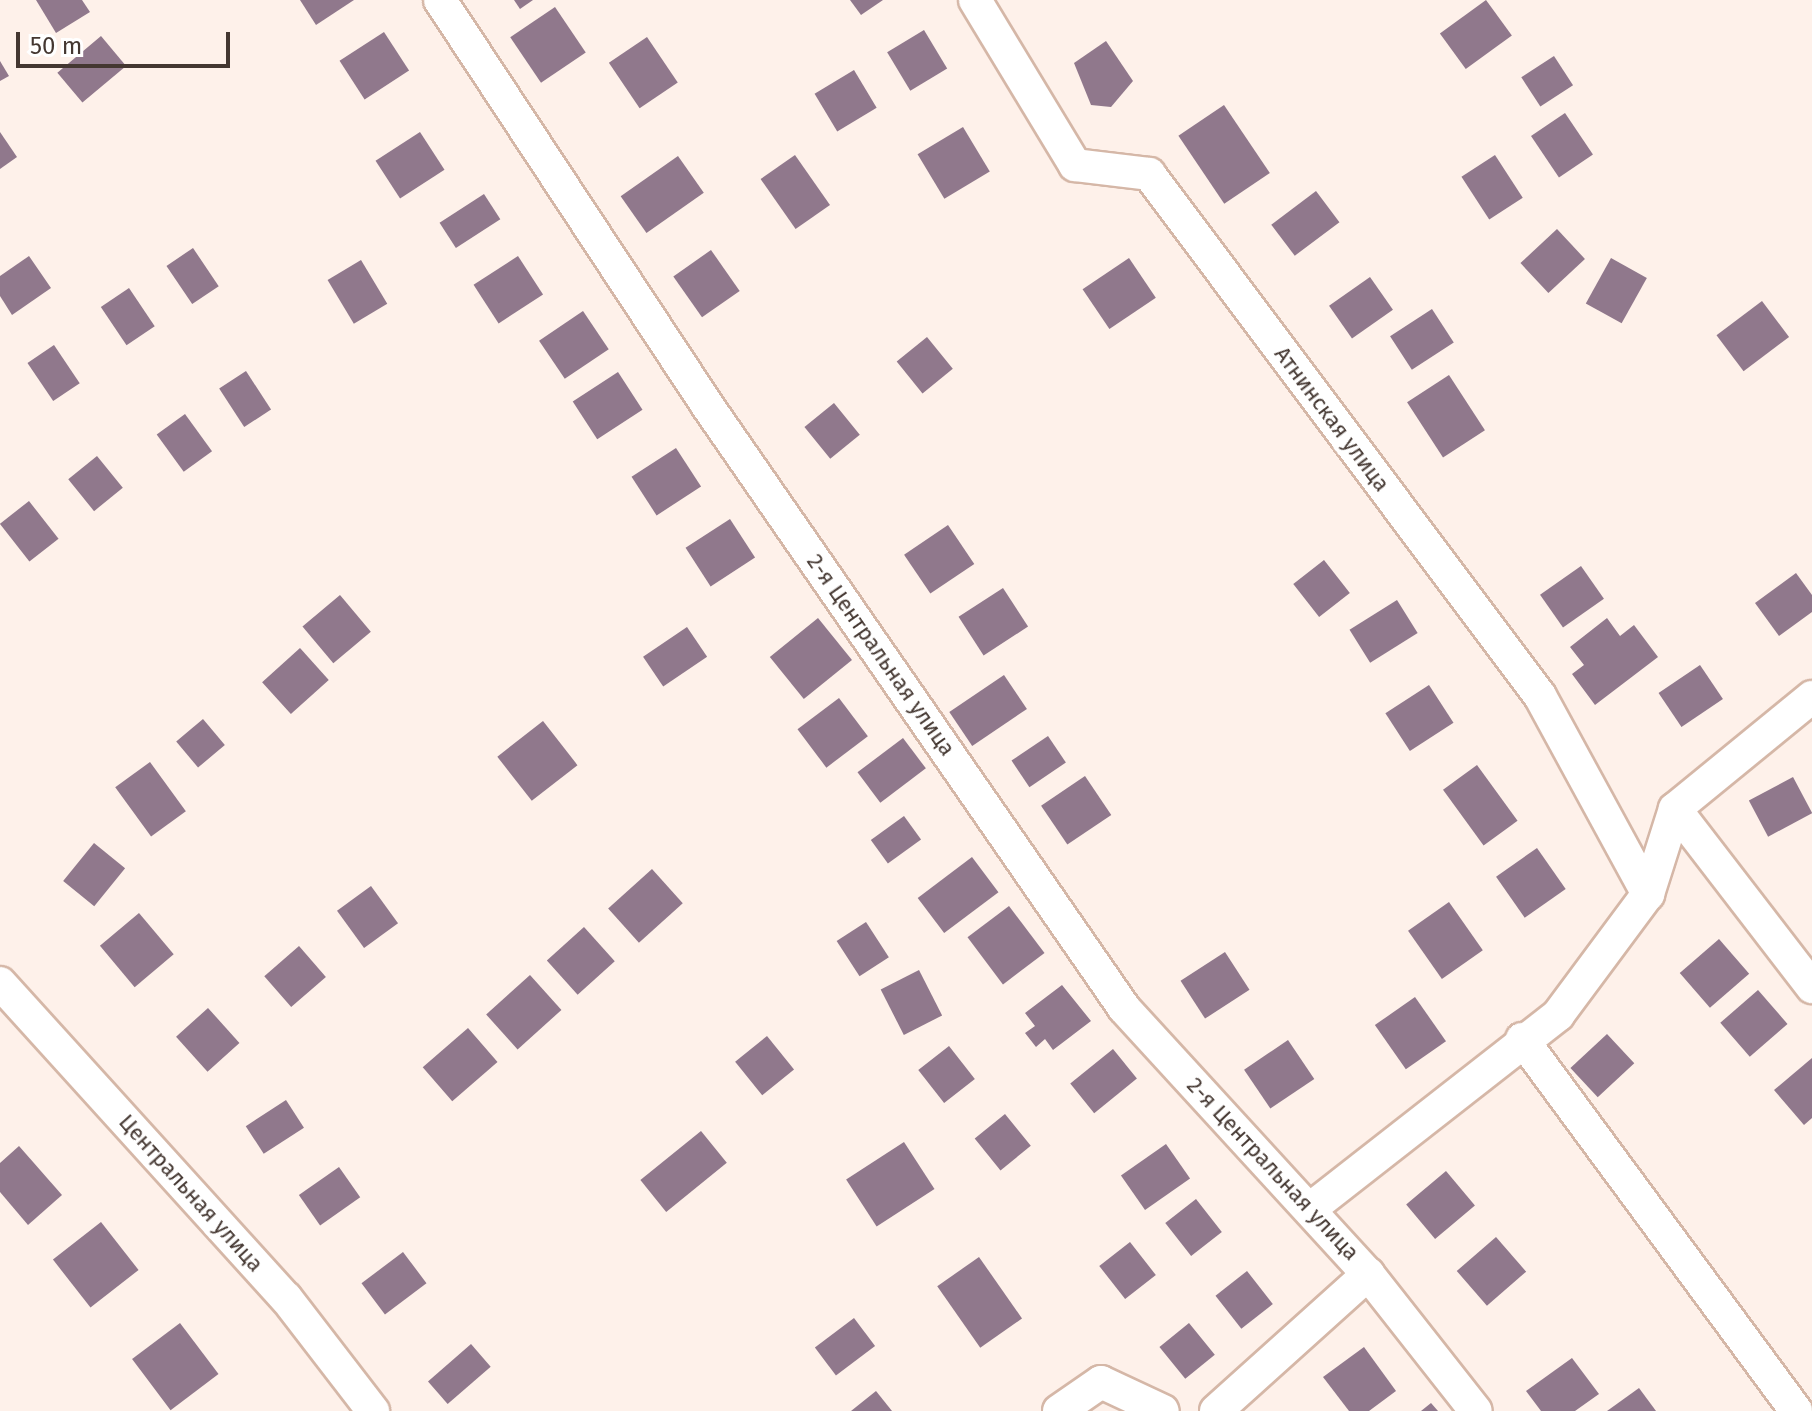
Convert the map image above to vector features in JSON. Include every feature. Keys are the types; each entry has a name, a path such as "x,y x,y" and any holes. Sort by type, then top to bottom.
{"street":[{"name":"2-я Центральная улица","path":"440,0 707,405 1124,1008 1368,1274 1476,1411"},
{"name":"Атнинская улица","path":"975,0 1075,165 1149,174 1540,696 1648,894"},
{"path":"1310,1209 1522,1039 1558,1015 1648,894 1675,809 1812,697"},
{"path":"1675,809 1812,987"},
{"name":"Центральная улица","path":"0,983 36,1019 286,1298 373,1411"},
{"path":"0,1016 36,1019"},
{"path":"1522,1039 1796,1411"},
{"name":"2-я Центральная улица","path":"1216,1411 1368,1274"},
{"path":"1059,1411 1101,1382 1163,1411"}],"building":[{"path":"36,0 82,0 90,12 56,33"},
{"path":"300,0 354,0 316,25"},
{"path":"514,0 533,0 520,9"},
{"path":"850,0 883,0 861,15"},
{"path":"1486,0 1512,36 1466,69 1440,34"},
{"path":"555,7 586,53 541,83 510,37"},
{"path":"924,30 947,69 910,91 887,52"},
{"path":"384,32 409,71 365,99 340,61"},
{"path":"101,36 126,66 82,103 57,73"},
{"path":"647,37 678,83 640,108 609,63"},
{"path":"1106,41 1133,81 1111,107 1091,105 1074,63"},
{"path":"1554,56 1573,85 1540,107 1521,77"},
{"path":"0,61 9,76 0,81"},
{"path":"854,70 877,108 837,131 815,94"},
{"path":"1224,105 1270,173 1224,204 1178,136"},
{"path":"1565,113 1593,154 1559,177 1531,136"},
{"path":"963,127 990,172 944,199 918,154"},
{"path":"0,132 17,157 0,169"},
{"path":"420,132 445,170 400,199 376,161"},
{"path":"795,155 830,205 796,229 761,179"},
{"path":"1495,155 1523,198 1489,220 1461,177"},
{"path":"678,156 704,193 646,233 621,196"},
{"path":"1316,191 1339,222 1295,256 1271,225"},
{"path":"484,194 500,219 456,248 440,223"},
{"path":"1557,229 1585,259 1548,293 1520,263"},
{"path":"193,248 219,286 192,304 166,266"},
{"path":"711,250 740,291 702,317 673,276"},
{"path":"29,256 51,288 12,315 0,296 0,276"},
{"path":"518,256 543,295 499,323 474,285"},
{"path":"1129,258 1156,298 1109,329 1083,289"},
{"path":"1611,258 1647,278 1622,323 1586,303"},
{"path":"361,260 387,304 354,324 328,280"},
{"path":"1370,277 1393,310 1352,338 1329,306"},
{"path":"129,288 155,326 127,345 101,307"},
{"path":"1762,301 1789,337 1744,371 1716,335"},
{"path":"1432,309 1454,343 1412,370 1390,336"},
{"path":"583,311 609,349 565,379 539,341"},
{"path":"927,337 953,369 922,393 897,362"},
{"path":"54,345 80,383 53,401 27,363"},
{"path":"246,371 271,410 244,427 219,388"},
{"path":"618,372 643,410 597,439 573,401"},
{"path":"1449,375 1485,430 1443,458 1407,402"},
{"path":"834,403 860,435 830,459 804,427"},
{"path":"185,414 212,451 184,472 157,435"},
{"path":"676,448 701,487 657,515 632,477"},
{"path":"97,456 123,488 94,511 68,479"},
{"path":"29,501 59,539 29,562 0,524"},
{"path":"730,519 755,558 711,586 686,548"},
{"path":"948,525 974,564 930,594 904,555"},
{"path":"1324,560 1350,593 1319,617 1293,584"},
{"path":"1581,566 1604,599 1563,627 1540,595"},
{"path":"1796,573 1812,595 1812,612 1779,636 1755,603"},
{"path":"1003,588 1028,627 984,655 959,617"},
{"path":"340,595 371,632 333,663 302,626"},
{"path":"1397,600 1418,633 1370,663 1350,630"},
{"path":"818,618 852,660 804,699 770,657"},
{"path":"1607,618 1620,636 1634,625 1658,657 1595,705 1572,674 1584,665 1570,647"},
{"path":"687,627 707,657 663,686 643,657"},
{"path":"300,648 329,680 291,714 262,682"},
{"path":"1700,665 1723,699 1681,727 1659,693"},
{"path":"1004,675 1027,709 972,746 949,712"},
{"path":"1429,685 1454,723 1410,751 1385,713"},
{"path":"839,698 868,736 826,768 797,729"},
{"path":"203,719 225,745 198,768 176,741"},
{"path":"543,721 577,765 532,801 497,757"},
{"path":"1048,736 1066,763 1029,787 1012,761"},
{"path":"903,738 926,768 880,803 857,772"},
{"path":"150,762 186,811 151,837 115,787"},
{"path":"1477,765 1518,821 1484,846 1443,790"},
{"path":"1085,776 1111,815 1067,845 1041,806"},
{"path":"1793,777 1812,813 1768,837 1749,800"},
{"path":"904,816 921,839 888,864 871,840"},
{"path":"94,843 125,868 94,906 63,881"},
{"path":"1537,848 1566,889 1525,918 1496,877"},
{"path":"972,857 998,892 944,933 918,898"},
{"path":"652,869 683,903 639,943 608,908"},
{"path":"371,886 398,923 364,948 337,911"},
{"path":"1449,902 1483,950 1442,979 1408,931"},
{"path":"1009,906 1045,953 1003,984 967,937"},
{"path":"139,913 174,954 135,987 100,946"},
{"path":"866,922 889,957 860,976 837,941"},
{"path":"584,927 615,961 578,995 547,960"},
{"path":"1719,939 1749,974 1710,1008 1680,973"},
{"path":"299,946 326,977 291,1007 264,976"},
{"path":"1225,952 1250,990 1205,1019 1181,981"},
{"path":"919,970 942,1015 904,1035 881,990"},
{"path":"530,975 561,1010 518,1049 486,1014"},
{"path":"1062,985 1091,1021 1053,1050 1045,1039 1036,1047 1025,1033 1035,1026 1025,1013"},
{"path":"1758,990 1788,1024 1750,1057 1720,1023"},
{"path":"1415,997 1446,1041 1406,1069 1375,1025"},
{"path":"208,1008 239,1043 207,1072 176,1037"},
{"path":"468,1028 498,1062 452,1101 423,1067"},
{"path":"1607,1034 1634,1063 1598,1097 1570,1068"},
{"path":"767,1036 794,1069 762,1095 735,1062"},
{"path":"1288,1040 1314,1079 1270,1109 1244,1070"},
{"path":"949,1046 975,1079 944,1103 918,1070"},
{"path":"1113,1049 1137,1079 1094,1113 1070,1084"},
{"path":"1812,1058 1812,1118 1804,1125 1774,1090"},
{"path":"286,1100 304,1128 264,1154 246,1126"},
{"path":"1005,1114 1031,1146 1000,1170 975,1139"},
{"path":"701,1131 727,1163 666,1212 640,1180"},
{"path":"904,1142 934,1189 877,1227 846,1180"},
{"path":"1166,1144 1190,1178 1145,1210 1121,1176"},
{"path":"19,1146 62,1195 28,1225 0,1192 0,1163"},
{"path":"339,1167 360,1197 320,1225 299,1195"},
{"path":"1446,1171 1475,1205 1435,1239 1406,1204"},
{"path":"1196,1199 1222,1232 1191,1256 1165,1223"},
{"path":"101,1222 139,1270 90,1308 53,1260"},
{"path":"1496,1237 1526,1272 1487,1306 1457,1271"},
{"path":"1130,1242 1156,1275 1125,1299 1099,1266"},
{"path":"403,1252 426,1283 385,1314 361,1283"},
{"path":"979,1257 1022,1318 980,1348 937,1286"},
{"path":"1247,1271 1273,1304 1241,1329 1215,1296"},
{"path":"854,1318 875,1346 836,1375 815,1347"},
{"path":"180,1323 219,1374 171,1410 132,1359"},
{"path":"1189,1323 1215,1355 1185,1379 1159,1347"},
{"path":"471,1344 491,1367 448,1404 428,1381"},
{"path":"1364,1347 1396,1391 1369,1411 1349,1411 1323,1377"},
{"path":"1572,1358 1599,1394 1575,1411 1541,1411 1526,1391"},
{"path":"1639,1388 1656,1411 1607,1411"},
{"path":"876,1391 892,1411 851,1411"},
{"path":"1431,1403 1438,1411 1421,1411"}]}
